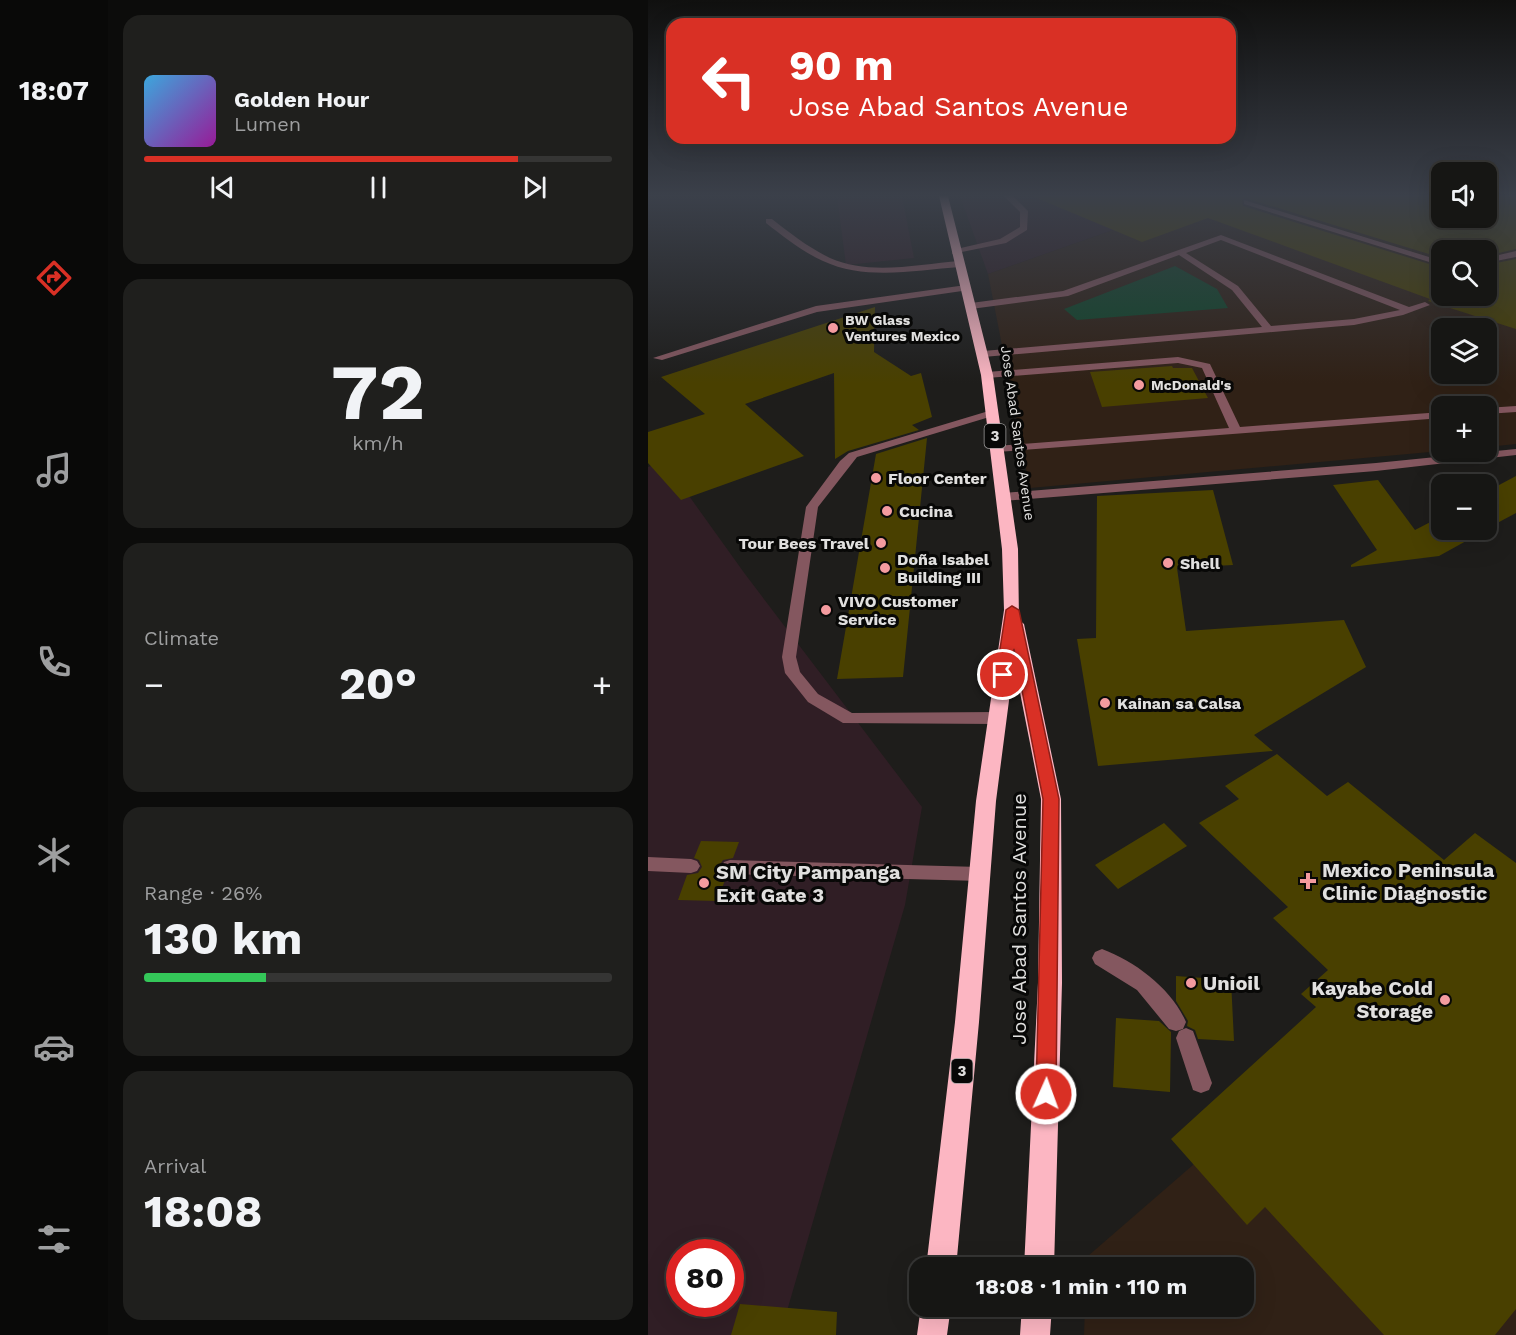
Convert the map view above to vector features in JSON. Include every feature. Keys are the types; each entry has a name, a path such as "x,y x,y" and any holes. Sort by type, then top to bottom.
{"highway":[{"name":"Jose Abad Santos Avenue","path":"958,258 987,375 1010,549 1012,610 1051,799 1050,983 1039,1257"},
{"name":"Jose Abad Santos Avenue","path":"942,1257 986,801 1012,610"},
{"path":"932,1335 934,1317"},
{"path":"1035,1335 1036,1317"}],"lane":[{"path":"826,258 848,267 879,269 956,258"},
{"path":"971,306 1065,294 1166,258"},
{"path":"1189,258 1235,288 1270,331"},
{"path":"1276,258 1408,310"},
{"path":"658,358 816,309 966,288"},
{"path":"983,354 1354,322 1425,305"},
{"path":"987,375 1178,360 1196,362 1206,366 1236,430"},
{"path":"1497,410 1516,409"},
{"path":"992,413 853,455 844,464 812,507 789,657 793,673 813,698 849,719 997,718"},
{"path":"997,449 1431,416"},
{"path":"1004,497 1376,467 1516,452"},
{"path":"648,864 691,866"},
{"path":"730,867 980,874"},
{"path":"1102,958 1145,983 1158,996 1181,1030 1201,1083"}],"shaded area":[{"path":"845,258 911,258 846,265"},
{"path":"982,258 1033,258 988,274"},
{"path":"1033,258 1431,258 1431,306 1497,306 1497,258 1516,258 1516,444 1497,446 1497,396 1431,396 1431,452 1030,488 988,274"},
{"path":"664,461 745,574 922,807 905,905 780,1335 648,1335 648,467"},
{"name":"Kayabe Cold Storage","path":"1516,863 1516,1335 1084,1335 1085,1317 1254,1317 1254,1257 1088,1257 1231,1132"}],"green space":[{"path":"1175,266 1217,289 1228,308 1077,320 1064,309"}],"building":[{"path":"1318,258 1411,258 1431,265 1431,302 1428,301 1430,299"},
{"path":"1516,259 1516,329 1497,323 1497,318 1481,318 1444,306 1497,306 1497,263"},
{"path":"875,307 874,352 911,376 921,373 932,417 912,425 919,430 848,451 835,459 834,373 745,404 804,456 681,500 648,463 648,432 705,414 661,377"},
{"path":"1172,366 1173,368 1192,368 1208,398 1102,407 1090,372"},
{"name":"Doña Isabel Building III","path":"927,438 903,677 837,679 876,454"},
{"path":"1516,476 1516,513 1497,523 1497,486"},
{"path":"1378,480 1415,530 1431,522 1431,540 1468,540 1439,556 1351,567 1377,550 1333,485"},
{"path":"1213,490 1233,565 1177,568 1186,631 1344,620 1366,667 1254,735 1273,751 1098,766 1077,639 1096,638 1097,496"},
{"name":"Kayabe Cold Storage","path":"1277,754 1327,796 1348,782 1444,860 1475,833 1516,863 1516,1309 1495,1335 1384,1335 1265,1207 1247,1225 1171,1139 1316,1007 1301,994 1328,970 1273,918 1288,907 1199,823 1239,799 1225,786"},
{"path":"1164,823 1187,846 1118,889 1095,865"},
{"name":"SM City Pampanga Exit Gate 3","path":"701,841 739,842 733,858 723,860 719,866 722,873 727,875 717,901 678,900 687,875 698,873 702,867 699,860 694,858"},
{"path":"1176,976 1231,980 1234,1041 1198,1039 1195,1030 1187,1026 1188,1021 1176,1001"},
{"path":"1116,1018 1159,1021 1171,1032 1170,1092 1113,1087"},
{"path":"744,1304 837,1312 836,1335 731,1335 736,1317 744,1317"}],"place":[{"name":"BW Glass Ventures Mexico","path":"833,328"},
{"name":"McDonald's","path":"1139,385"},
{"name":"Floor Center","path":"876,478"},
{"name":"Cucina","path":"887,511"},
{"name":"Tour Bees Travel","path":"881,543"},
{"name":"Shell","path":"1168,563"},
{"name":"Doña Isabel Building III","path":"885,568"},
{"name":"VIVO Customer Service","path":"826,610"},
{"name":"Kainan sa Calsa","path":"1105,703"},
{"name":"Mexico Peninsula Clinic Diagnostic","path":"1308,881"},
{"name":"SM City Pampanga Exit Gate 3","path":"704,883"},
{"name":"Unioil","path":"1191,983"},
{"name":"Kayabe Cold Storage","path":"1445,1000"}],"route":[{"path":"1003,675 1012,610 1051,799 1050,983 1046,1094"}]}
